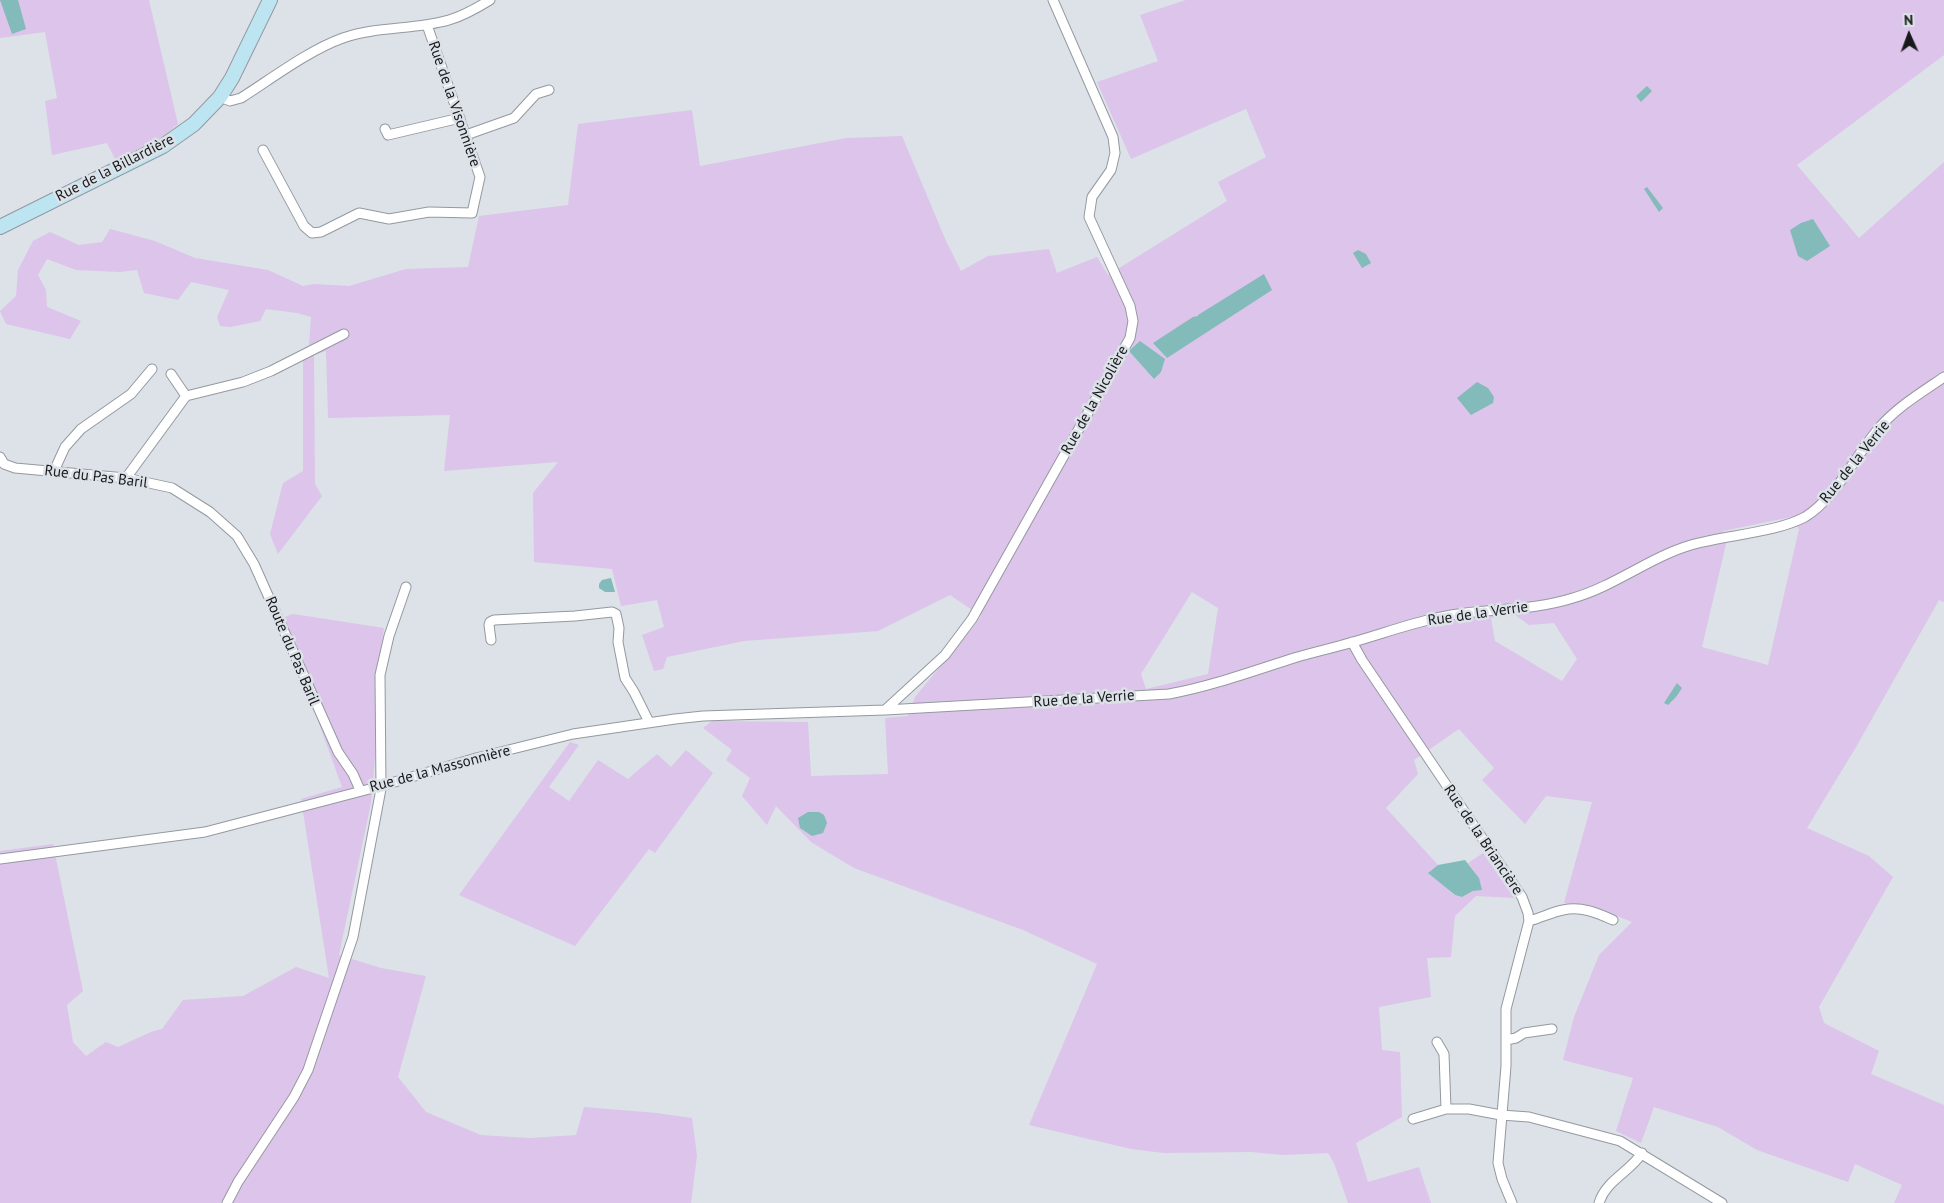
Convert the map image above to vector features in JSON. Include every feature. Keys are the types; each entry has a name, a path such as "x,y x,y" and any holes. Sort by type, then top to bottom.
{"street":[{"name":"Rue de la Billardière","path":"0,226 163,146 194,124 220,97 232,78 270,0"},
{"path":"220,97 230,101 241,98 314,52 344,37 449,20 490,0"},
{"name":"Rue de la Nicolière","path":"885,710 945,655 972,618 1130,338 1133,321 1130,306 1089,216 1092,197 1111,170 1115,153 1113,137 1053,0"},
{"name":"Rue de la Visonnière","path":"263,150 304,226 312,233 320,232 359,213 389,219 429,212 472,213 480,177 426,25"},
{"path":"466,135 514,118 536,94 548,90"},
{"path":"386,129 388,136 460,118"},
{"path":"126,478 186,396 252,378 270,371 344,334"},
{"path":"54,471 66,447 81,429 132,394 152,369"},
{"path":"171,374 186,396"},
{"name":"Rue de la Verrie","path":"885,710 1169,694 1200,688 1300,656 1448,615 1552,605 1576,598 1661,555 1693,544 1781,526 1802,518 1817,509 1828,498 1864,446 1882,425 1906,404 1944,377"},
{"name":"Rue du Pas Baril","path":"0,457 4,464 15,468 126,478 172,488 216,518"},
{"name":"Route du Pas Baril","path":"216,518 237,536 254,564 338,752 353,774 360,790"},
{"path":"227,1203 238,1182 294,1097 308,1070 353,937 381,786 380,675 388,636 406,588"},
{"path":"491,640 489,626 490,622 494,620 612,612 616,614 619,628 618,642 625,678 649,722"},
{"name":"Rue de la Briancière","path":"1352,642 1362,660 1522,897 1528,913 1529,921 1525,944 1506,1009 1506,1066 1498,1163 1502,1179 1512,1203"},
{"name":"Rue de la Massonnière","path":"0,859 205,832 381,786 476,758 573,734 703,716 885,710"},
{"path":"1529,921 1563,910 1578,909 1589,910 1613,920"},
{"path":"1506,1040 1516,1038 1524,1033 1552,1029"},
{"path":"1437,1042 1444,1054 1446,1109"},
{"path":"1413,1119 1446,1109 1469,1109 1501,1115 1529,1116 1620,1142 1642,1153 1722,1203"},
{"path":"1599,1203 1611,1182 1636,1162 1642,1153"}],"shaded area":[{"path":"0,0 149,0 178,124 165,135 116,161 107,143 52,155 45,101 57,98 45,32 0,38"},
{"path":"1186,0 1944,0 1944,55 1797,165 1859,238 1944,162 1944,602 1939,600 1856,747 1807,828 1869,856 1893,877 1819,1007 1824,1023 1879,1051 1871,1074 1944,1105 1944,1203 1894,1203 1902,1185 1855,1164 1848,1182 1757,1150 1718,1127 1654,1107 1641,1143 1616,1131 1633,1078 1563,1060 1574,1017 1599,955 1632,922 1592,906 1564,903 1592,802 1546,796 1525,824 1482,780 1494,768 1459,729 1414,760 1418,774 1386,808 1438,865 1429,872 1454,895 1462,897 1473,891 1476,874 1468,863 1483,853 1514,898 1476,896 1455,916 1451,957 1427,958 1431,997 1379,1007 1382,1050 1400,1052 1402,1117 1356,1143 1368,1182 1419,1167 1431,1203 1348,1203 1334,1163 1328,1153 1283,1155 1251,1152 1164,1153 1131,1149 1029,1125 1097,964 1023,930 854,868 811,842 776,806 767,825 742,796 750,778 726,760 732,750 703,728 712,721 808,722 811,776 888,774 885,718 908,716 915,697 981,616 950,595 878,631 744,641 667,657 663,669 654,671 642,635 664,627 657,600 621,606 612,569 534,562 533,493 558,462 444,471 450,415 328,418 326,351 314,355 315,484 322,496 278,554 270,534 283,483 303,471 303,359 308,357 311,317 266,309 260,321 230,327 220,326 217,317 229,290 191,282 178,300 144,293 137,270 120,272 76,270 47,259 38,275 46,290 47,307 81,321 70,339 6,324 0,311 16,296 18,270 33,241 50,232 79,245 102,242 110,229 155,241 195,258 268,270 303,286 314,284 349,286 406,269 468,267 479,216 568,205 578,124 692,110 700,166 846,138 902,136 946,241 961,271 988,256 1049,249 1057,273 1097,257 1108,275 1227,201 1218,182 1266,157 1246,109 1131,159 1097,82 1158,61 1140,15","holes":["1791,517 1799,529 1768,665 1702,647 1726,544 1723,531","1192,592 1218,608 1208,674 1146,689 1141,674","1515,615 1529,625 1554,623 1577,659 1562,681 1495,641 1491,618"]},
{"path":"293,614 384,628 376,682 375,757 371,803 339,955 381,968 426,976 398,1077 426,1112 481,1135 530,1138 576,1135 584,1107 692,1118 697,1156 691,1203 0,1203 0,851 53,844 83,991 67,1005 73,1042 86,1056 106,1042 118,1047 162,1029 183,1000 243,996 296,967 329,978 301,799 342,787 317,718 276,620"},
{"path":"570,742 579,745 549,787 569,801 598,760 628,779 657,754 671,767 686,750 713,773 655,853 649,849 575,946 459,895"}],"water":[{"path":"0,0 18,0 26,29 12,34"},
{"path":"1647,86 1652,91 1641,102 1636,96"},
{"path":"1647,187 1663,208 1659,212 1644,189"},
{"path":"1813,219 1830,246 1807,261 1798,256 1790,230 1801,223"},
{"path":"1358,250 1366,254 1371,263 1362,268 1353,253"},
{"path":"1264,274 1272,290 1167,358 1153,343 1193,317 1198,316"},
{"path":"1140,341 1165,359 1161,372 1154,379 1129,351"},
{"path":"1477,382 1488,388 1494,397 1493,403 1471,415 1457,398"},
{"path":"611,578 615,592 605,592 599,588 602,580"},
{"path":"1677,683 1682,688 1668,705 1664,703"},
{"path":"808,812 819,812 824,815 827,823 823,833 812,836 800,828 798,818"},
{"path":"1465,860 1479,878 1482,890 1473,891 1462,897 1455,895 1428,873 1438,865"}]}
